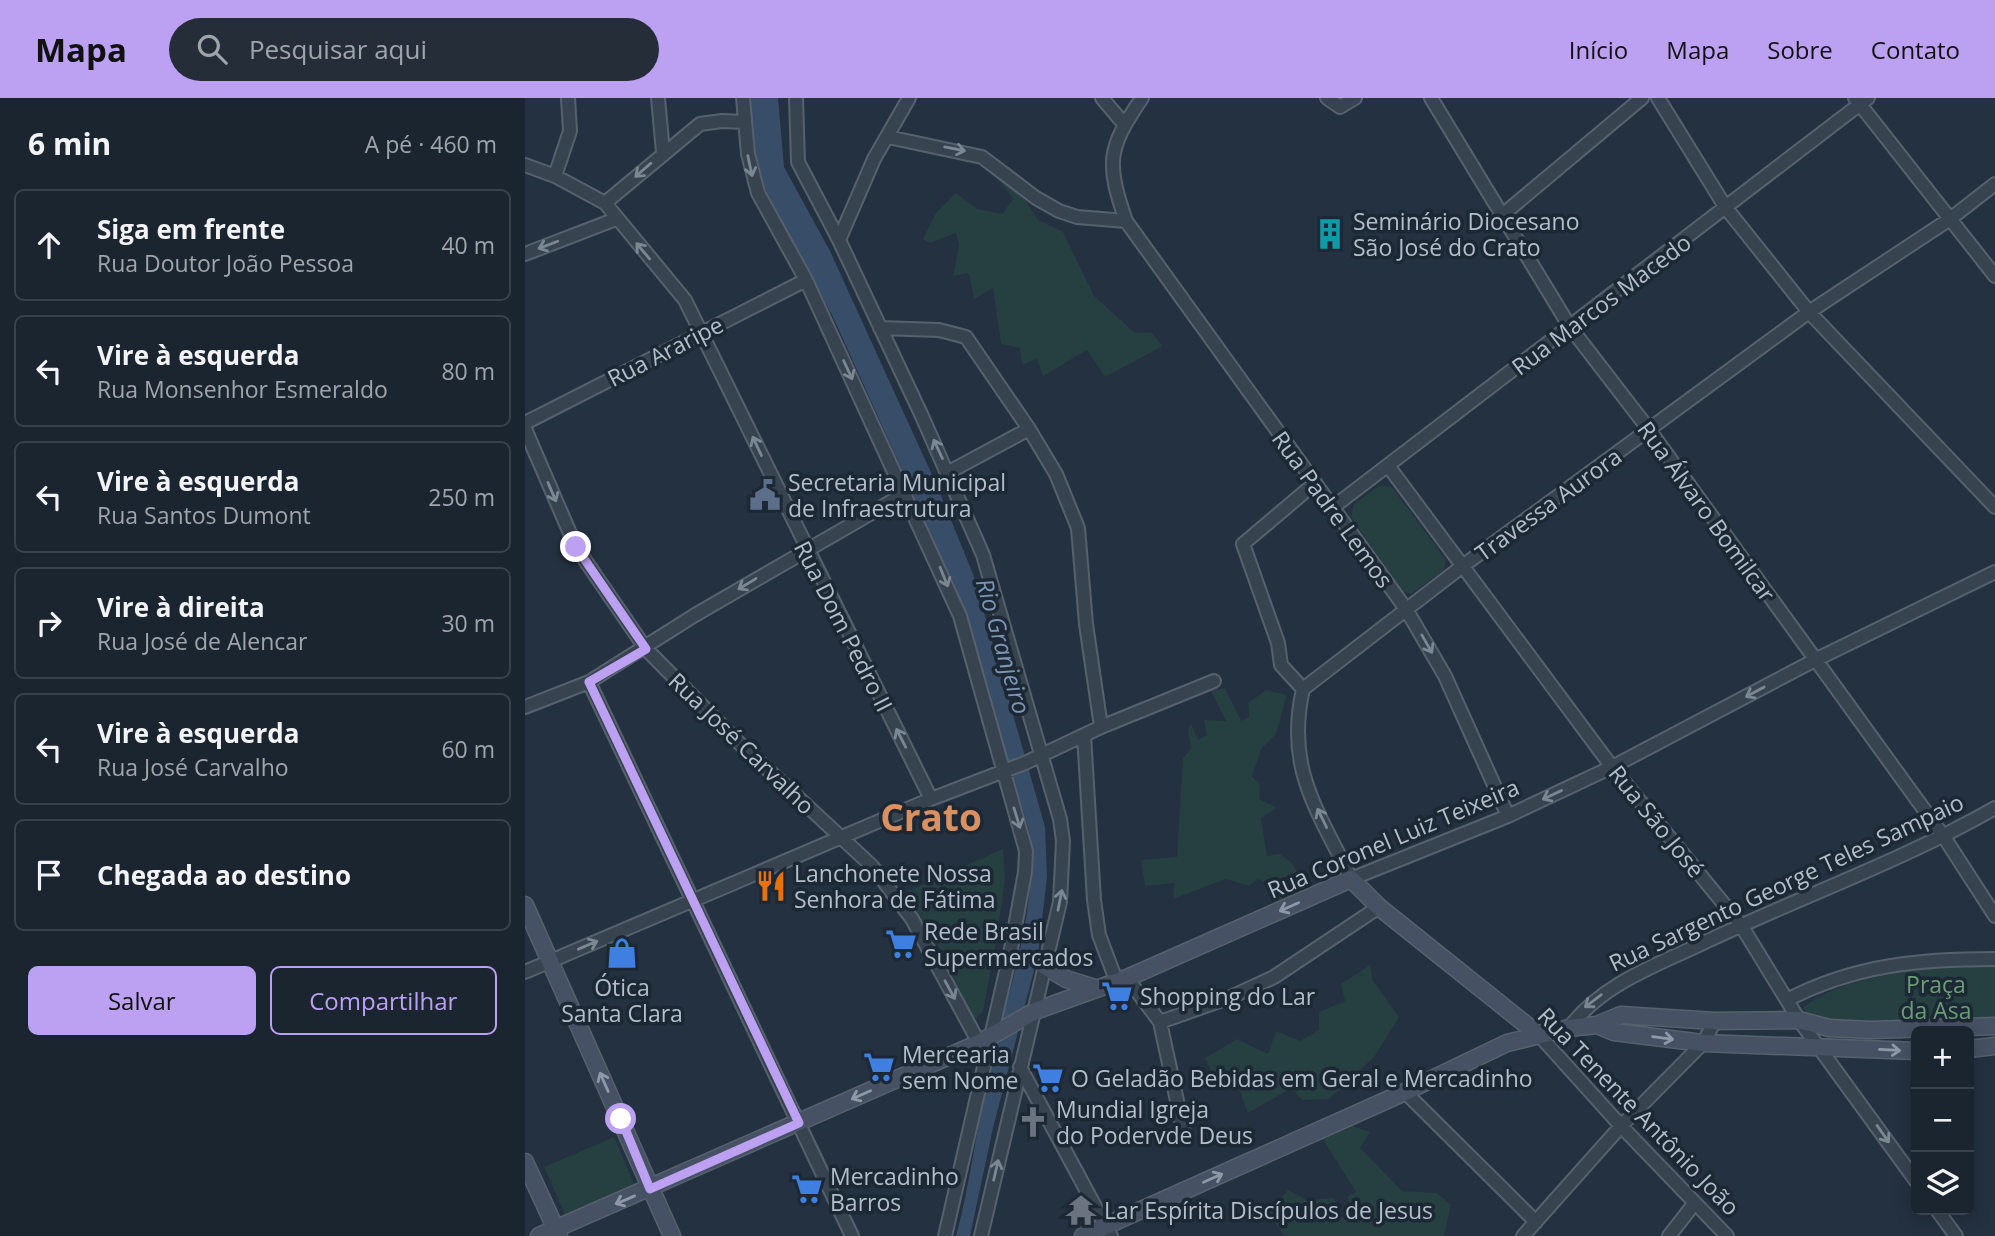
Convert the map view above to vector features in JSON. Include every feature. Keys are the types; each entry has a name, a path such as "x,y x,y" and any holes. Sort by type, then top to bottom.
{"main road":[{"name":"Rua Tenente Antônio João","path":"1351,879 1379,907 1539,1035"},
{"name":"Rua Coronel Luiz Teixeira","path":"539,1236 557,1232 985,1040 1035,1011 1121,979 1351,879"},
{"path":"525,905 672,1236"},
{"path":"1045,966 1066,979 1095,989"},
{"path":"1083,1236 1109,1231 1514,1041 1569,1028 1597,1025 1621,1015 1715,1021 1799,1020 1829,1028 1871,1030 1995,1026"},
{"path":"1597,1025 1614,1032 1703,1043 1817,1045 1911,1051"},
{"path":"1974,1048 1995,1046"},
{"path":"525,1162 557,1232"}],"street":[{"path":"555,176 570,131 568,98"},
{"path":"658,98 663,152"},
{"path":"744,98 744,122 751,171 758,193 806,280 906,493 960,616 1026,851 1025,872 985,1040 945,1236"},
{"path":"796,98 798,162 839,240 949,472 998,600 1042,755 1063,841 1063,882 981,1236"},
{"path":"839,240 874,159 909,98"},
{"path":"1102,98 1124,124"},
{"path":"888,137 982,156 1036,198 1059,211 1077,217 1126,221 1111,164 1124,124 1142,98"},
{"path":"1327,98 1336,106 1350,101"},
{"path":"1500,217 1642,98"},
{"path":"1658,98 1726,208 1809,312 1995,507"},
{"name":"Rua Álvaro Bomilcar","path":"1435,100 1500,217 1570,327 1650,431 1944,837 1995,916"},
{"path":"1861,100 1995,276"},
{"name":"Rua Marcos Macedo","path":"1332,508 1726,208 1861,100"},
{"path":"525,164 555,176 604,204 663,152 701,124 744,122"},
{"name":"Travessa Aurora","path":"1303,689 1464,565 1809,312 1950,219 1995,184"},
{"name":"Rua Dom Pedro II","path":"604,204 685,300 805,549 931,799"},
{"path":"525,254 616,219"},
{"name":"Rua Padre Lemos","path":"1126,221 1406,609 1445,676 1508,816"},
{"name":"Rua Araripe","path":"525,424 806,280"},
{"path":"880,328 939,330 966,337 1029,429 1056,474 1078,528 1086,624 1101,727"},
{"name":"Rua José Carvalho","path":"525,429 576,547 646,649 728,733 872,866 912,919 985,1040"},
{"path":"949,472 1029,429"},
{"name":"Rua São José","path":"1389,467 1612,767 1741,925 1799,1020 1911,1174"},
{"path":"1303,689 1281,665 1278,643 1243,544 1314,484"},
{"path":"525,707 589,682 805,549 906,493"},
{"name":"Rua Coronel Luiz Teixeira","path":"1351,879 1508,816 1612,767 1815,660 1995,572"},
{"path":"525,972 1214,681"},
{"path":"589,682 852,1236"},
{"name":"Rua Tenente Antônio João","path":"1303,689 1297,723 1296,752 1304,782 1351,879"},
{"path":"1084,735 1094,900 1099,936 1121,979 1160,1022 1185,1138"},
{"name":"Rua Sargento George Teles Sampaio","path":"1569,1028 1582,1010 1608,991 1741,925 1944,837 1995,808"},
{"path":"1160,1022 1231,997 1274,977 1379,907"},
{"path":"1787,1000 1819,984 1883,965 1943,959 1995,958"},
{"path":"1523,1236 1621,1126 1703,1043 1715,1021"},
{"name":"Rua Tenente Antônio João","path":"1539,1035 1621,1126 1727,1236"},
{"path":"1020,1067 1109,1231"},
{"path":"1405,1092 1537,1222"},
{"path":"1669,1236 1694,1204"},
{"path":"1941,1215 1956,1236"}],"green space":[{"path":"996,176 1010,176 1038,220 1063,232 1094,296 1135,333 1151,332 1163,346 1105,377 1087,350 1043,376 1037,359 1022,365 1020,348 1001,344 993,288 974,299 969,273 953,276 959,245 956,233 930,243 923,239 936,213 956,193 977,209 1002,214 1013,199"},
{"path":"1380,485 1392,487 1446,560 1444,570 1411,594 1402,591 1351,517 1354,504"},
{"path":"1225,688 1241,721 1249,717 1248,703 1266,690 1287,695 1276,734 1261,749 1252,777 1260,784 1259,799 1277,808 1261,818 1267,856 1280,854 1292,863 1308,891 1274,906 1269,884 1258,879 1249,886 1226,879 1173,899 1174,883 1145,886 1141,860 1177,857 1183,758 1191,749 1188,730 1191,724 1198,740 1207,735 1204,720 1226,721 1211,691"},
{"path":"1003,849 1005,880 996,942 983,1011 973,1021 942,952 904,893"},
{"path":"1370,965 1372,979 1399,1017 1374,1057 1329,1099 1302,1100 1292,1088 1248,1113 1236,1080 1216,1082 1205,1058 1237,1039 1268,1054 1276,1031 1300,1041 1319,1030 1319,1012 1345,1001 1341,984"},
{"name":"Praça da Asa","path":"1934,967 1995,967 1995,1022 1813,1022 1803,1008 1816,998 1848,985"},
{"path":"1353,1126 1370,1132 1360,1148 1402,1191 1437,1193 1451,1205 1444,1236 1284,1236 1268,1212 1288,1190 1306,1200 1334,1198 1342,1218 1352,1209 1347,1197 1356,1192 1322,1138"},
{"path":"614,1137 635,1186 566,1217 544,1167"}],"water":[{"path":"751,98 778,98 784,167 830,251 938,488 973,574 1045,827 1047,877 1038,955 993,1128 970,1236 956,1236 990,1067 1026,920 1031,860 1029,830 953,583 834,319 759,178 753,157"}],"place":[{"name":"Seminário Diocesano São José do Crato","path":"1330,234"},
{"name":"Secretaria Municipal de Infraestrutura","path":"765,495"},
{"name":"Lanchonete Nossa Senhora de Fátima","path":"771,886"},
{"name":"Rede Brasil Supermercados","path":"901,944"},
{"name":"Ótica Santa Clara","path":"622,953"},
{"name":"Shopping do Lar","path":"1117,996"},
{"name":"Mercearia sem Nome","path":"879,1067"},
{"name":"O Geladão Bebidas em Geral e Mercadinho","path":"1048,1078"},
{"name":"Mundial Igreja do Podervde Deus","path":"1033,1122"},
{"name":"Mercadinho Barros","path":"807,1189"},
{"name":"Lar Espírita Discípulos de Jesus","path":"1081,1210"}],"district":[{"name":"Crato","path":"931,816"}],"route":[{"path":"576,547 646,649 589,682 799,1123 650,1189 621,1119"}],"water label":[{"name":"Rio Granjeiro","path":"1004,646"}]}
